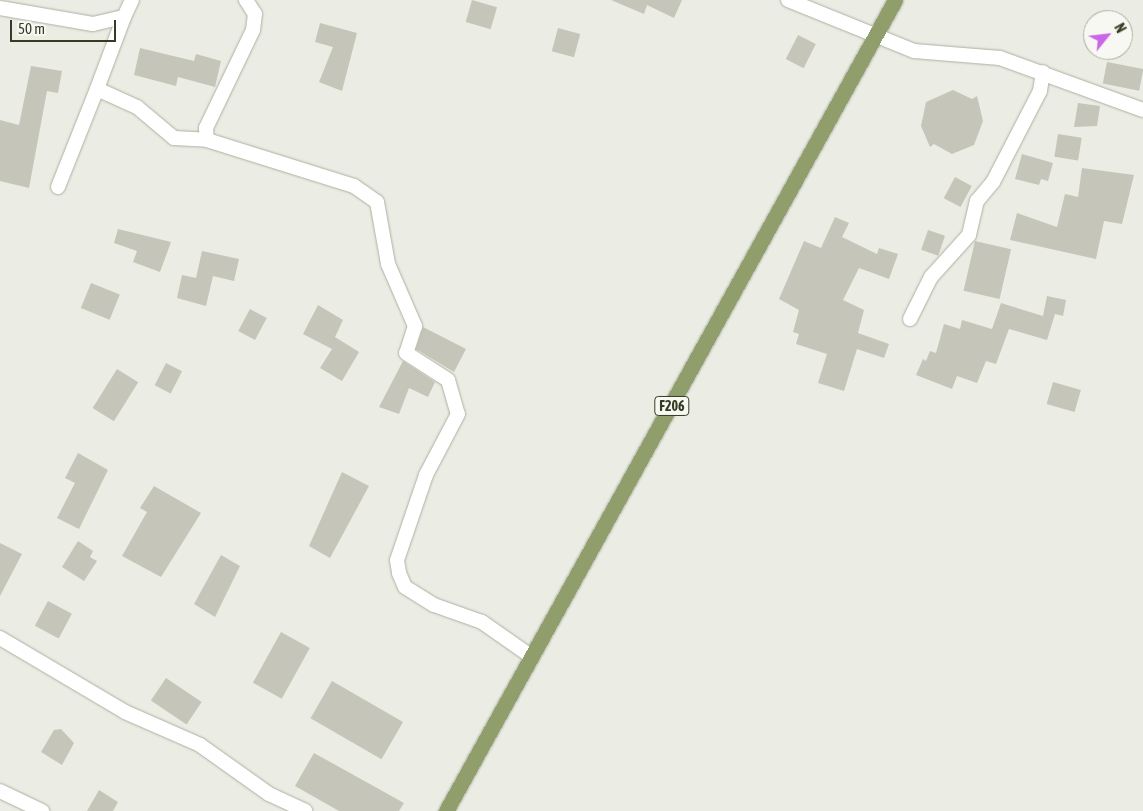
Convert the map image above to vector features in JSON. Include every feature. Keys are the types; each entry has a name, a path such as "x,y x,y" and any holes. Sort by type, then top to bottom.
{"main road":[{"name":"F206","path":"446,811 895,0"}],"street":[{"path":"58,187 132,0"},
{"path":"207,140 206,128 253,30 255,14 246,0"},
{"path":"788,0 914,52 1000,58 1043,72 1123,106 1143,110"},
{"path":"0,8 93,24 124,17"},
{"path":"910,319 931,277 969,235 977,201 993,182 1040,91 1043,72"},
{"path":"97,89 137,107 174,138 207,140 354,186 377,202 388,264 415,326 406,353 448,380 458,414 426,475 414,522 397,560 399,573 405,587 434,605 482,622 532,657"},
{"path":"0,638 125,712 200,745 269,794 305,811"},
{"path":"0,790 42,811"}],"building":[{"path":"472,0 497,7 491,29 466,22"},
{"path":"611,0 682,0 674,18 647,5 644,14"},
{"path":"320,23 357,33 342,91 319,82 333,47 315,42"},
{"path":"558,28 580,34 574,57 552,51"},
{"path":"798,35 816,44 804,68 786,59"},
{"path":"140,48 194,61 196,54 221,61 215,87 178,77 176,86 134,75"},
{"path":"1107,62 1143,69 1139,91 1103,84"},
{"path":"31,66 62,71 58,93 47,91 29,188 0,181 0,120 19,125"},
{"path":"953,90 972,99 977,96 983,121 974,145 952,154 934,144 930,147 921,126 926,102"},
{"path":"1078,103 1100,106 1097,126 1074,127"},
{"path":"1058,134 1082,138 1078,160 1054,157"},
{"path":"1022,154 1053,163 1048,181 1041,179 1039,185 1015,179"},
{"path":"1082,168 1134,175 1122,224 1104,221 1096,259 1010,240 1017,213 1057,227 1065,194 1078,197"},
{"path":"955,177 972,186 961,207 944,198"},
{"path":"835,217 849,223 842,237 877,254 879,248 898,254 889,279 859,268 843,300 864,310 858,333 889,344 884,358 857,349 844,391 818,383 827,354 796,344 799,334 793,332 799,310 779,299 804,241 821,248"},
{"path":"118,229 171,242 160,272 133,262 137,251 114,243"},
{"path":"928,230 945,236 938,256 921,250"},
{"path":"975,241 1011,249 1000,299 964,291"},
{"path":"202,251 239,259 234,281 213,276 206,306 177,298 182,275 196,278"},
{"path":"91,283 120,295 110,320 81,308"},
{"path":"1047,296 1066,300 1063,316 1055,314 1047,340 1009,329 996,364 986,361 977,383 957,376 952,389 916,375 923,359 926,361 930,351 936,353 944,324 960,329 962,320 992,329 1001,303 1043,316"},
{"path":"318,305 343,320 335,337 359,352 342,381 320,368 332,349 303,334"},
{"path":"250,309 267,318 255,340 238,331"},
{"path":"423,327 466,349 454,372 416,349"},
{"path":"403,361 435,382 428,397 409,388 399,414 379,407"},
{"path":"166,363 182,371 171,393 155,385"},
{"path":"117,369 138,382 114,421 93,408"},
{"path":"1053,382 1081,390 1075,412 1047,404"},
{"path":"78,453 108,470 79,529 57,518 75,483 65,478"},
{"path":"342,472 369,486 330,558 309,546"},
{"path":"154,486 201,513 161,577 122,556 147,512 140,508"},
{"path":"78,541 93,551 90,557 97,561 84,581 62,567"},
{"path":"0,543 22,554 0,596"},
{"path":"221,555 240,566 215,617 194,604"},
{"path":"48,601 72,614 59,638 35,626"},
{"path":"281,632 310,648 282,699 253,683"},
{"path":"166,678 202,702 187,724 151,700"},
{"path":"332,681 403,722 382,759 310,718"},
{"path":"61,729 74,743 62,765 41,752 54,730"},
{"path":"314,753 404,803 399,811 339,811 295,786"},
{"path":"99,790 118,802 113,811 87,811"}]}
